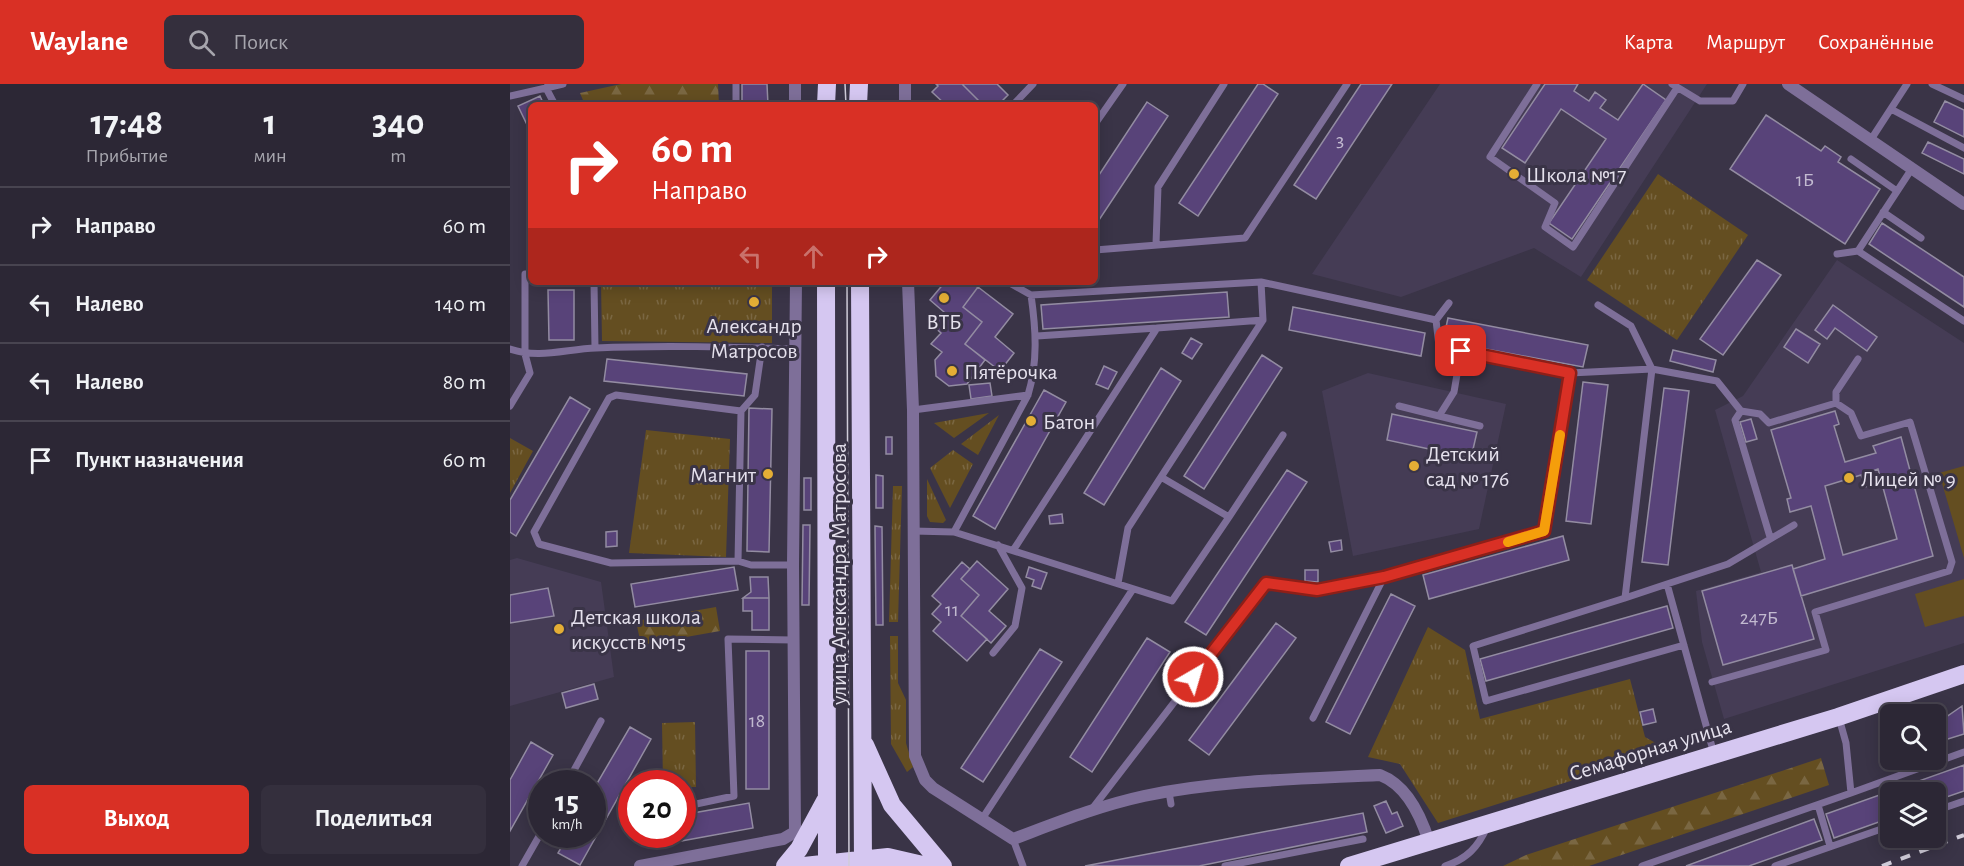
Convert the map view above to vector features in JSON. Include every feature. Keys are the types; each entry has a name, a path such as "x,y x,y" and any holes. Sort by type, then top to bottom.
{"highway":[{"path":"826,84 826,102"},
{"path":"858,102 859,84"},
{"name":"улица Александра Матросова","path":"826,285 827,865"},
{"name":"улица Александра Матросова","path":"860,285 863,863"},
{"name":"Семафорная улица","path":"1349,866 1838,717 1964,674"},
{"path":"862,737 892,805 943,866"},
{"path":"785,866 799,849 826,799"},
{"path":"804,866 863,863 888,857 927,866"}],"street":[{"path":"795,84 795,102"},
{"path":"905,84 905,102"},
{"path":"1788,84 1964,204"},
{"path":"640,866 783,839 795,832 793,565 796,285"},
{"path":"908,285 913,410 915,756 925,780 933,788 1013,839 1092,809 1170,798 1250,782 1380,775 1395,781 1422,820 1429,842"}],"lane":[{"path":"510,96 563,84"},
{"path":"736,84 736,102"},
{"path":"1016,102 1033,84"},
{"path":"1098,120 1123,84"},
{"path":"1156,244 1158,187 1224,84"},
{"path":"1098,250 1245,238 1347,84"},
{"path":"1537,84 1490,157 1555,203 1545,227 1573,248 1675,86 1700,101 1733,101 1743,84"},
{"path":"1870,141 1907,84"},
{"path":"1932,84 1964,99"},
{"path":"548,86 554,102"},
{"path":"1891,109 1964,148"},
{"path":"1851,159 1897,191"},
{"path":"1858,251 1911,170"},
{"path":"1883,212 1921,238"},
{"path":"1837,254 1858,251 1964,321"},
{"path":"510,406 530,373 525,354 525,274 528,274"},
{"path":"1013,285 1031,295 1261,282 1436,321"},
{"path":"1118,583 1128,528 1263,320 1261,282"},
{"path":"594,285 595,348"},
{"path":"954,532 1028,396 1037,336 1031,295"},
{"path":"1449,303 1436,321 1439,346 1570,373 1652,369 1717,381 1742,411 1760,414 1769,423 1836,404 1851,413 1861,436 1911,422 1952,562 1949,571 1815,612 1826,650 1712,682"},
{"path":"1598,305 1631,326 1652,369 1625,598"},
{"path":"1037,336 1263,320"},
{"path":"1014,549 1157,328"},
{"path":"510,349 525,354 595,348 762,346 797,349"},
{"path":"738,561 741,411 755,395 762,346"},
{"path":"1439,416 1454,392 1461,351"},
{"path":"1836,404 1836,392 1858,359"},
{"path":"1092,809 1266,583 1317,590 1384,577 1544,531 1570,373"},
{"path":"741,411 616,395 609,398 534,532 539,544 611,562 738,561 751,565 793,565"},
{"path":"913,410 1028,396"},
{"path":"1399,406 1480,426"},
{"path":"1742,411 1735,420 1770,537"},
{"path":"913,531 954,532 1014,549 1172,601 1283,435"},
{"path":"1161,477 1229,517"},
{"path":"1684,645 1486,701 1473,646 1728,564 1770,537 1794,525"},
{"path":"993,653 1015,627 1022,588 998,545"},
{"path":"1312,718 1384,577"},
{"path":"1667,584 1714,755"},
{"path":"982,819 1133,589"},
{"path":"696,804 734,796 728,639 793,640"},
{"path":"1838,717 1846,743 1851,793"},
{"path":"574,770 601,721"},
{"path":"1642,866 1964,752"},
{"path":"1946,807 1964,801"},
{"path":"1818,805 1830,846"},
{"path":"1445,866 1457,862 1478,847 1488,824"},
{"path":"1775,866 1880,829"},
{"path":"1225,866 1364,838"},
{"path":"1013,839 1023,866"},
{"path":"522,866 532,848"}],"shaded area":[{"name":"Школа №17","path":"1440,84 1707,84 1581,277 1534,248 1401,297 1312,274"},
{"name":"Лицей № 9","path":"1837,260 1964,343 1964,643 1724,719 1702,642 1696,591 1761,572 1715,410 1743,396"},
{"name":"Детский сад № 176","path":"1368,373 1506,404 1479,529 1353,556 1322,391"},
{"name":"Детская школа искусств №15","path":"517,558 601,582 614,677 510,706 510,560"}],"green space":[{"path":"621,84 718,84 719,102 584,102 580,93"},
{"path":"1658,174 1748,235 1677,340 1587,280"},
{"path":"601,285 772,285 772,343 602,341"},
{"path":"989,413 954,438 934,423"},
{"path":"999,415 978,455 961,444"},
{"path":"646,430 730,439 726,557 629,553"},
{"path":"510,438 533,451 510,493"},
{"path":"953,450 973,464 950,508 930,468"},
{"path":"1964,466 1964,558 1939,473"},
{"path":"927,479 946,520 943,523 930,522 927,516"},
{"path":"893,486 902,486 898,622 889,622"},
{"path":"1964,579 1964,616 1925,627 1915,594"},
{"path":"716,607 720,631 641,645 636,621"},
{"path":"1428,627 1465,650 1480,719 1630,679 1645,737 1668,750 1438,823 1400,764 1368,757"},
{"path":"890,636 898,636 898,683 906,700 906,743 913,767 907,772 891,744"},
{"path":"695,722 696,770 663,770 662,723"},
{"path":"1821,758 1829,785 1589,866 1503,866 1526,855"}],"building":[{"path":"742,84 767,84 768,102 742,102"},
{"path":"936,84 962,84 980,102 943,102 932,92 938,86"},
{"path":"962,84 997,84 1008,95 1001,102 980,102"},
{"path":"1258,84 1263,84 1278,94 1198,216 1179,203"},
{"path":"1361,84 1392,84 1316,199 1294,185"},
{"path":"1545,84 1578,84 1574,91 1589,101 1595,92 1606,100 1600,108 1618,120 1643,84 1666,100 1572,239 1549,223 1606,139 1561,109 1525,163 1502,148"},
{"path":"540,96 543,102 528,102 528,127 518,106"},
{"path":"1945,101 1964,110 1964,137 1934,122"},
{"path":"1147,102 1168,116 1098,221 1098,176"},
{"path":"1766,115 1821,151 1825,146 1841,157 1838,162 1880,189 1845,244 1730,169"},
{"path":"1928,142 1964,159 1964,174 1922,153"},
{"path":"1882,223 1964,277 1964,307 1869,244"},
{"path":"1757,260 1781,275 1723,355 1700,339"},
{"path":"942,285 978,287 963,307 982,322 965,344 985,360 967,384 949,386 936,376 935,360 942,352 931,344 941,333 933,326 944,312 930,300"},
{"path":"978,287 1013,314 995,337 1014,353 1000,371 965,344 982,322 963,307"},
{"path":"548,290 574,290 574,340 549,340"},
{"path":"1227,292 1229,317 1043,329 1041,305"},
{"path":"1833,305 1877,337 1867,351 1835,328 1827,339 1815,330"},
{"path":"1293,307 1425,333 1421,356 1289,330"},
{"path":"1448,318 1588,345 1583,367 1443,341"},
{"path":"1796,329 1820,344 1808,363 1784,347"},
{"path":"1191,338 1202,344 1192,359 1182,353"},
{"path":"1673,350 1716,360 1713,372 1670,361"},
{"path":"1262,355 1282,368 1204,489 1184,476"},
{"path":"607,359 747,374 744,396 604,381"},
{"path":"1104,366 1117,372 1108,389 1096,384"},
{"path":"1161,368 1181,381 1104,505 1084,493"},
{"path":"1583,382 1608,385 1591,524 1566,521"},
{"path":"990,383 992,396 971,399 969,385"},
{"path":"1664,388 1689,391 1668,565 1642,562"},
{"path":"1044,390 1066,402 995,529 973,516"},
{"path":"570,397 590,409 516,536 510,532 510,500"},
{"path":"749,408 772,409 769,552 747,551"},
{"path":"1835,411 1839,424 1834,426 1845,462 1876,453 1873,446 1901,437 1933,556 1801,596 1793,569 1825,559 1811,506 1790,512 1787,499 1791,498 1771,430","holes":["1878,469 1897,539 1843,555 1825,486 1861,475 1865,487 1871,485 1867,473"]},
{"path":"1392,414 1477,432 1471,458 1387,440"},
{"path":"1751,419 1757,439 1746,442 1740,422"},
{"path":"886,437 892,437 892,454 886,454"},
{"path":"1287,470 1307,482 1206,635 1185,622"},
{"path":"876,475 883,476 883,508 876,508"},
{"path":"804,478 811,478 811,510 804,510"},
{"path":"1062,514 1063,523 1050,524 1049,516"},
{"path":"803,525 810,525 809,605 802,605"},
{"path":"875,526 882,527 883,625 876,625"},
{"path":"617,531 617,546 606,547 606,532"},
{"path":"1563,536 1569,560 1429,599 1423,575"},
{"path":"1341,540 1342,550 1331,552 1329,542"},
{"path":"977,561 1008,589 989,611 1006,626 991,643 961,616 979,595 961,579"},
{"path":"962,562 970,569 961,579 979,595 961,616 987,639 967,661 933,631 941,622 932,614 941,604 932,596"},
{"path":"1792,565 1814,639 1723,665 1702,591"},
{"path":"734,567 738,590 635,607 631,584"},
{"path":"1029,567 1047,573 1041,589 1032,586 1034,580 1026,577"},
{"path":"1305,570 1318,570 1318,582 1305,581"},
{"path":"750,577 768,577 769,598 743,598 751,592"},
{"path":"548,588 554,616 510,623 510,595"},
{"path":"1391,594 1415,606 1350,734 1326,722"},
{"path":"743,598 769,598 769,630 752,630 752,611 743,611"},
{"path":"1667,606 1673,628 1486,681 1480,659"},
{"path":"1276,623 1296,638 1209,755 1189,740"},
{"path":"1147,638 1170,652 1092,772 1070,757"},
{"path":"1040,649 1062,662 983,782 961,768"},
{"path":"746,651 769,651 769,789 746,789"},
{"path":"594,684 598,699 566,708 562,693"},
{"path":"1962,706 1964,734 1946,740 1946,717"},
{"path":"1653,709 1656,722 1643,725 1640,712"},
{"path":"630,727 651,739 634,770 618,770 618,798 606,819 605,770"},
{"path":"531,742 553,755 545,770 528,770 528,799 510,831 510,780"},
{"path":"1964,765 1964,791 1946,797 1946,782 1916,782"},
{"path":"1880,795 1880,822 1834,838 1826,814"},
{"path":"1386,801 1392,814 1397,812 1403,826 1386,833 1374,806"},
{"path":"749,803 753,828 696,838 696,812"},
{"path":"1363,813 1367,832 1199,866 1085,866"},
{"path":"1814,819 1822,840 1749,866 1686,866"},
{"path":"561,848 590,848 580,865 558,853"}],"tram line":[{"path":"845,84 846,102"},
{"path":"847,285 849,866"}],"railway":[{"path":"1882,866 1964,835"}],"slow traffic":[{"path":"1508,542 1544,531 1560,435"}],"place":[{"name":"Школа №17","path":"1514,174"},
{"name":"ВТБ","path":"944,298"},
{"name":"Александр Матросов","path":"754,302"},
{"name":"Пятёрочка","path":"952,371"},
{"name":"Батон","path":"1031,421"},
{"name":"Детский сад № 176","path":"1414,466"},
{"name":"Магнит","path":"768,474"},
{"name":"Лицей № 9","path":"1849,478"},
{"name":"Детская школа искусств №15","path":"559,629"}],"route":[{"path":"1193,677 1266,583 1317,590 1384,577 1544,531 1570,373 1461,351"}]}
